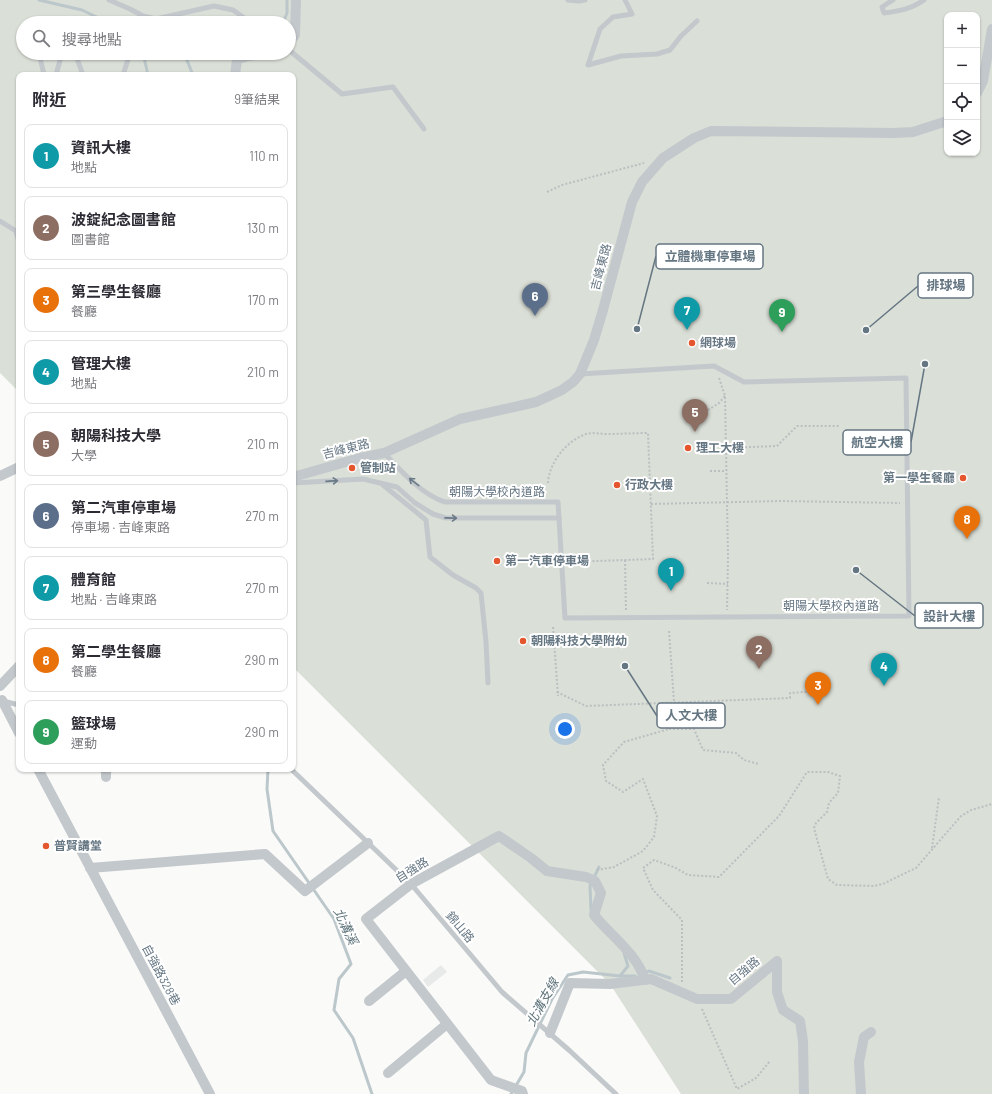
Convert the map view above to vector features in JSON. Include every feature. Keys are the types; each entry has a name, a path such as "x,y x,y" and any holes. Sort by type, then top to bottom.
{"street":[{"path":"296,0 296,16"},
{"path":"980,87 983,81 992,29"},
{"path":"235,72 237,60"},
{"name":"吉峰東路","path":"296,476 360,458 384,453 460,419 504,412 536,402 562,390 573,382 580,374 594,340 632,202 642,182 663,158 694,138 711,131 913,132 944,122"},
{"path":"0,476 16,469"},
{"path":"0,686 16,669"},
{"path":"1,700 16,728"},
{"name":"自強路328巷","path":"40,772 210,1094"},
{"name":"自強路","path":"523,1094 522,1091 491,1080 366,919 411,884 499,836 532,858 547,871 586,877 595,881 601,893 594,915 643,971 646,980"},
{"path":"90,868 265,854 305,891 368,843"},
{"name":"自強路","path":"550,1033 570,983 610,984 651,979 697,999 730,999 777,961 777,992 783,1010 800,1021 803,1041 804,1094"},
{"path":"370,1001 406,971"},
{"path":"388,1073 447,1024"},
{"path":"861,1094 859,1062 864,1037 871,1032"}],"lane":[{"path":"109,0 143,16"},
{"path":"568,0 585,0"},
{"path":"625,0 632,14 613,17 600,29 588,65 621,56 657,54 670,50 681,36 697,21"},
{"path":"893,0 882,7 884,13 905,11 915,7 924,0"},
{"path":"168,16 214,6 233,10 242,16"},
{"path":"176,16 180,13"},
{"path":"296,56 342,94 393,87 424,129"},
{"path":"41,60 43,72"},
{"path":"57,72 60,60"},
{"path":"78,60 82,72"},
{"path":"124,72 128,60"},
{"path":"0,221 16,231"},
{"path":"580,374 714,366"},
{"name":"朝陽大學校內道路","path":"384,453 402,474 436,500 445,502 558,502 565,618 909,616 906,378 744,382 714,366"},
{"path":"296,483 365,479 397,487 415,502 433,514 446,518 560,518"},
{"path":"365,479 384,486 426,520 430,557 452,575 476,588 481,593 488,683"},
{"path":"1,700 16,704"},
{"name":"錦山路","path":"294,772 411,884 502,992 550,1033 616,1094"}],"path":[{"path":"547,192 562,185 663,158"},
{"path":"714,366 725,396 728,556 727,617"},
{"path":"708,410 719,403 725,396"},
{"path":"726,448 776,446 796,426 839,426"},
{"path":"548,483 548,476 558,457 568,446 580,437 586,434 595,433 648,433 653,559 562,562"},
{"path":"710,471 726,471"},
{"path":"651,504 780,501 908,503"},
{"path":"625,560 626,618"},
{"path":"707,583 728,584"},
{"path":"553,627 558,696"},
{"path":"669,631 674,702"},
{"path":"558,692 586,706 790,698 790,693 818,691"},
{"path":"668,716 669,729"},
{"path":"593,871 614,867 643,851 654,837 657,816 643,779 623,792 606,781 603,765 624,742 669,729 694,729 703,750 736,753 744,760 759,764"},
{"path":"682,992 682,920 653,890 643,868 654,860 676,868 688,875 718,877 779,816 807,772 828,772 840,776 838,793 828,803 827,812 816,823 814,828 828,879 837,885 874,886 883,884 916,868 961,816 971,810 992,804"},
{"path":"932,849 939,797"},
{"path":"697,999 737,1089 756,1078 770,1061"}],"shaded area":[{"path":"0,0 992,0 992,1094 681,1094 610,984 296,670 296,72 16,72 16,389 0,373"},
{"path":"441,965 447,972 428,987 423,980"}],"waterway":[{"path":"39,0 82,10 94,16"},
{"name":"北溝溪","path":"286,16 287,0"},
{"path":"145,60 147,72"},
{"name":"北溝溪","path":"187,60 192,72"},
{"name":"北溝溪","path":"268,772 267,789 273,831 334,919 351,964 339,979 334,1010 353,1038 372,1094"},
{"name":"北溝支線","path":"592,913 590,886 599,867"},
{"name":"北溝支線","path":"511,1094 524,1072 526,1053 552,999 568,975 583,972 620,976 628,966 624,953"},
{"path":"644,973 649,971 670,978"},
{"path":"620,976 635,976"}],"place":[{"name":"第二汽車停車場","path":"535,316"},
{"name":"立體機車停車場","path":"637,329"},
{"name":"體育館","path":"687,330"},
{"name":"排球場","path":"866,330"},
{"name":"籃球場","path":"782,332"},
{"name":"網球場","path":"692,343"},
{"name":"航空大樓","path":"925,364"},
{"name":"朝陽科技大學","path":"695,432"},
{"name":"理工大樓","path":"688,448"},
{"name":"管制站","path":"352,468"},
{"name":"第一學生餐廳","path":"963,478"},
{"name":"行政大樓","path":"617,485"},
{"name":"第二學生餐廳","path":"967,539"},
{"name":"第一汽車停車場","path":"497,561"},
{"name":"設計大樓","path":"856,570"},
{"name":"資訊大樓","path":"671,591"},
{"name":"朝陽科技大學附幼","path":"523,641"},
{"name":"人文大樓","path":"625,666"},
{"name":"波錠紀念圖書館","path":"759,669"},
{"name":"管理大樓","path":"884,686"},
{"name":"第三學生餐廳","path":"818,705"},
{"name":"普賢講堂","path":"46,846"}]}
